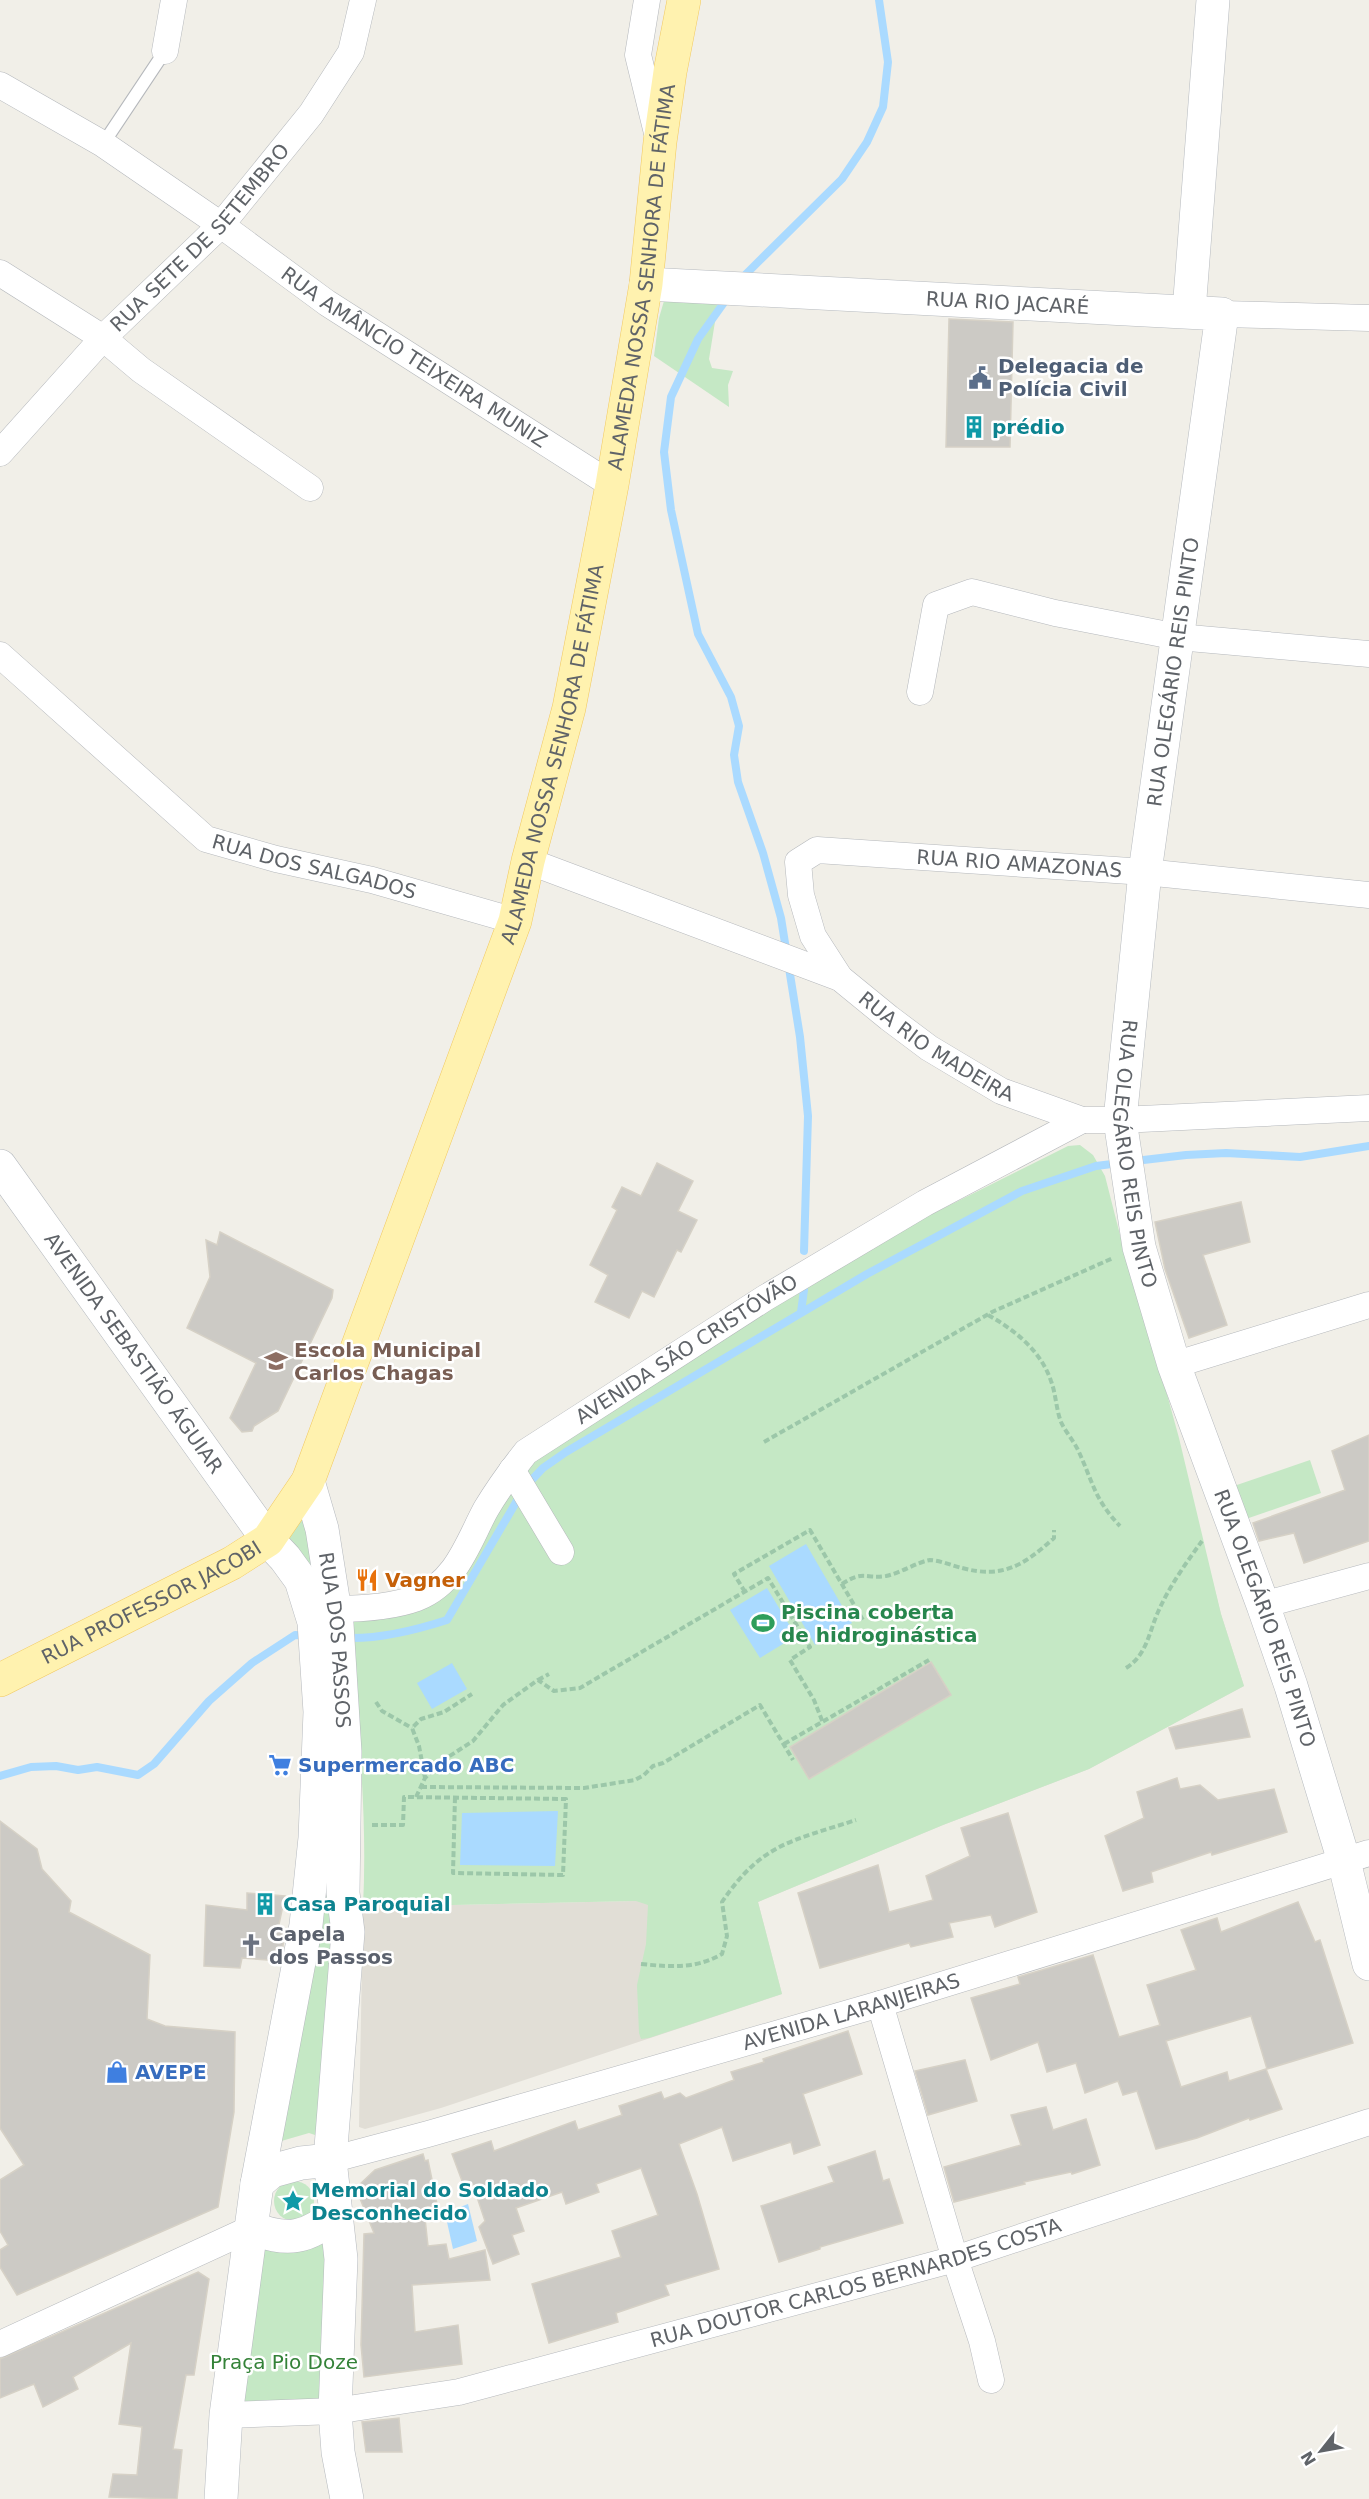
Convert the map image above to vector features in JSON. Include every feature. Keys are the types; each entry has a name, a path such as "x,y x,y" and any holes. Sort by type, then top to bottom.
{"main road":[{"name":"ALAMEDA NOSSA SENHORA DE FÁTIMA","path":"308,1481 515,921 528,861 569,708 612,484 646,284 660,142 670,72 684,0"},
{"name":"RUA PROFESSOR JACOBI","path":"0,1680 232,1563 268,1540 308,1481"}],"street":[{"path":"165,51 174,0"},
{"name":"RUA SETE DE SETEMBRO","path":"0,453 103,338 221,225 310,114 351,52 363,0"},
{"path":"646,0 638,55 660,142"},
{"path":"1188,311 1213,0"},
{"name":"RUA AMÂNCIO TEIXEIRA MUNIZ","path":"0,85 103,144 221,225 327,303 612,484"},
{"path":"0,273 103,338 141,370 310,488"},
{"name":"RUA RIO JACARÉ","path":"646,284 1222,314 1369,318"},
{"name":"RUA OLEGÁRIO REIS PINTO","path":"1222,314 1145,872 1123,1147 1139,1248 1174,1365 1356,1857 1369,1964"},
{"path":"920,692 936,606 972,592 1054,613 1178,637 1369,654"},
{"name":"RUA DOS SALGADOS","path":"0,656 206,839 276,859 372,880 515,921"},
{"name":"RUA RIO AMAZONAS","path":"840,978 813,936 801,895 798,862 817,850 1145,872 1369,895"},
{"name":"RUA RIO MADEIRA","path":"528,861 840,978 921,1042 1000,1091 1082,1120 1123,1147 1369,1108"},
{"name":"AVENIDA SÃO CRISTÓVÃO","path":"328,1630 364,1609 418,1598 444,1580 466,1554 485,1512 526,1452 765,1298 925,1203 1082,1120"},
{"name":"AVENIDA SEBASTIÃO ÁGUIAR","path":"0,1166 268,1540"},
{"path":"1174,1365 1369,1305"},
{"path":"512,1470 561,1552"},
{"name":"RUA DOS PASSOS","path":"308,1481 322,1529 328,1630 345,1752 343,1893 348,1932 330,2160"},
{"name":"RUA DOS PASSOS","path":"257,2184 306,1925 315,1838 320,1712 328,1630 301,1580 268,1540"},
{"path":"1263,1605 1369,1576"},
{"name":"AVENIDA LARANJEIRAS","path":"330,2160 880,2004 1356,1857"},
{"path":"880,2004 955,2259 982,2341 991,2380"},
{"name":"RUA DOUTOR CARLOS BERNARDES COSTA","path":"335,2411 459,2392 955,2259 1369,2122"},
{"path":"220,2499 226,2415 257,2184 272,2171 301,2163 330,2160 341,2259 335,2411 338,2452 347,2499"},
{"path":"0,2344 252,2228 267,2235 293,2237 325,2224 336,2213"},
{"path":"226,2415 335,2411"}],"lane":[{"path":"103,144 165,51"}],"path":[{"path":"764,1442 987,1315 1116,1257"},
{"path":"987,1315 1005,1324 1031,1346 1051,1379 1061,1422 1078,1450 1092,1488 1107,1512 1120,1526"},
{"path":"745,1592 734,1574 810,1530 863,1620"},
{"path":"842,1584 854,1576 884,1576 930,1560 994,1573 1012,1568 1039,1551 1054,1538 1054,1530"},
{"path":"1126,1668 1132,1664 1148,1643 1157,1613 1202,1541"},
{"path":"538,1680 554,1691 580,1688 768,1578 810,1647 790,1660 814,1700 823,1723"},
{"path":"784,1744 929,1660"},
{"path":"416,1797 425,1778 442,1761 473,1741 503,1705 549,1674"},
{"path":"412,1728 421,1719 444,1712 472,1694"},
{"path":"376,1702 382,1711 412,1728 419,1746 425,1778"},
{"path":"421,1787 584,1788 635,1780 653,1766 663,1763 760,1705 793,1760"},
{"path":"365,1825 403,1825 404,1797 454,1797 566,1799 563,1875 453,1873 454,1797"},
{"path":"641,1964 683,1966 706,1963 722,1954 727,1936 722,1902 739,1877 769,1851 798,1837 856,1820"}],"shaded area":[{"path":"1199,1527 1221,1614 1244,1686 1089,1769 943,1825 758,1902 782,1994 441,2108 365,2129 359,2127 363,1907 636,1901"}],"green space":[{"path":"666,294 719,297 709,359 712,368 733,371 728,385 729,407 654,356 659,318"},
{"path":"1080,1145 1093,1155 1105,1176 1131,1278 1154,1347 1179,1438 1221,1614 1244,1686 1089,1769 943,1825 758,1902 782,1994 649,2038 641,2039 639,2033 637,1985 646,1944 648,1905 636,1901 363,1907 363,1797 347,1615 412,1609 487,1527 525,1470 558,1443 888,1236 1068,1146"},
{"path":"1310,1460 1321,1493 1243,1520 1231,1487"},
{"path":"307,1518 340,1708 324,2138 309,2133 278,2142 322,1709 277,1542 291,1519"},
{"path":"294,2181 308,2187 314,2201 308,2215 294,2221 280,2215 274,2201 280,2187"},
{"name":"Praça Pio Doze","path":"259,2236 326,2240 330,2405 233,2409"}],"water":[{"path":"806,1544 852,1623 815,1645 769,1566"},
{"name":"Piscina coberta de hidroginástica","path":"767,1588 796,1636 760,1658 730,1610"},
{"path":"452,1663 467,1689 432,1709 417,1683"},
{"path":"558,1811 555,1866 460,1865 462,1813"},
{"path":"468,2204 477,2241 453,2249 445,2213"}],"building":[{"name":"Delegacia de Polícia Civil","path":"949,319 1013,322 1010,447 946,447"},
{"path":"657,1163 693,1181 678,1211 697,1220 681,1252 677,1250 654,1297 642,1291 629,1318 595,1302 608,1275 590,1265 617,1210 612,1207 622,1187 641,1196"},
{"path":"1241,1202 1250,1242 1203,1255 1227,1325 1189,1338 1165,1269 1155,1222"},
{"path":"220,1232 333,1290 332,1298 278,1411 254,1426 252,1431 242,1432 230,1418 256,1363 187,1328 210,1277 206,1240 217,1245"},
{"path":"1369,1435 1369,1541 1304,1563 1294,1533 1259,1541 1253,1523 1345,1490 1332,1451"},
{"path":"931,1662 951,1695 809,1779 790,1747"},
{"path":"1242,1709 1250,1737 1176,1749 1169,1728"},
{"path":"1177,1778 1180,1789 1200,1785 1218,1800 1274,1789 1287,1832 1212,1855 1211,1852 1151,1872 1153,1882 1123,1891 1105,1836 1144,1818 1137,1792"},
{"path":"1008,1813 1037,1912 995,1927 991,1915 949,1923 953,1937 911,1947 909,1943 820,1968 798,1893 878,1865 889,1912 933,1900 926,1876 970,1856 961,1828"},
{"name":"AVEPE","path":"0,1821 37,1849 42,1869 71,1901 69,1912 150,1955 147,2019 165,2026 235,2032 234,2112 218,2207 17,2295 0,2267 0,2250 8,2245 0,2231 0,2180 24,2165 0,2128"},
{"name":"Capela dos Passos","path":"247,1893 285,1896 278,1929 286,1930 280,1961 242,1958 240,1968 204,1966 206,1905 247,1910"},
{"path":"1298,1902 1315,1942 1320,1940 1353,2043 1267,2069 1251,2016 1166,2041 1181,2087 1227,2072 1229,2081 1266,2069 1282,2109 1250,2120 1249,2118 1197,2138 1156,2149 1137,2091 1123,2095 1118,2081 1085,2093 1076,2063 1047,2072 1038,2042 991,2060 971,1998 1020,1984 1018,1977 1093,1955 1119,2037 1160,2025 1147,1985 1196,1970 1181,1930 1217,1918 1221,1932"},
{"path":"848,2031 862,2074 803,2094 820,2145 794,2154 791,2142 733,2161 722,2127 679,2144 697,2194 719,2269 665,2285 669,2295 616,2313 618,2322 549,2343 532,2284 621,2257 612,2231 658,2215 641,2168 596,2184 599,2192 566,2204 562,2192 516,2208 524,2231 512,2235 519,2254 493,2264 479,2227 485,2221 473,2185 465,2189 452,2154 491,2141 494,2151 575,2121 578,2130 622,2115 619,2106 661,2092 664,2099 680,2093 686,2098 734,2080 731,2072"},
{"path":"965,2060 977,2101 928,2115 915,2071"},
{"path":"1046,2107 1053,2130 1086,2119 1100,2165 1072,2174 1071,2172 1024,2182 1025,2184 954,2202 944,2167 1021,2145 1011,2115"},
{"path":"875,2151 883,2181 889,2179 903,2223 820,2247 820,2249 779,2262 761,2206 834,2182 828,2167"},
{"path":"423,2154 425,2161 428,2160 437,2204 424,2209 428,2246 446,2244 449,2259 485,2250 490,2280 412,2285 415,2332 458,2325 462,2364 364,2377 361,2345 364,2234 374,2233 359,2196 358,2186 375,2170"},
{"path":"198,2272 209,2279 194,2375 186,2375 173,2449 182,2450 177,2499 109,2497 113,2474 137,2475 142,2427 119,2424 131,2343 73,2377 78,2389 43,2407 34,2384 0,2398 0,2359"},
{"path":"399,2418 402,2452 366,2452 362,2422"}],"waterway":[{"path":"742,278 842,179 867,142 883,107 888,62 879,0"},
{"path":"728,297 698,339 671,397 664,452 671,510 698,634 731,697 739,726 734,755 738,782 763,853 781,918 800,1037 808,1116 804,1251"},
{"path":"1135,1161 1226,1153 1300,1157 1369,1146"},
{"path":"347,1638 397,1633 447,1620 525,1487 543,1468 566,1452 867,1274 1022,1191 1096,1166 1120,1163"},
{"path":"801,1312 804,1290"},
{"path":"0,1776 31,1767 56,1766 78,1770 97,1767 138,1775 154,1764 209,1701 252,1663 295,1635 308,1636"}],"place":[{"name":"Delegacia de Polícia Civil","path":"980,378"},
{"name":"prédio","path":"974,427"},
{"name":"Escola Municipal Carlos Chagas","path":"276,1361"},
{"name":"Vagner","path":"367,1580"},
{"name":"Piscina coberta de hidroginástica","path":"763,1623"},
{"name":"Supermercado ABC","path":"280,1765"},
{"name":"Casa Paroquial","path":"265,1904"},
{"name":"Capela dos Passos","path":"251,1945"},
{"name":"AVEPE","path":"117,2072"},
{"name":"Memorial do Soldado Desconhecido","path":"293,2201"}]}
